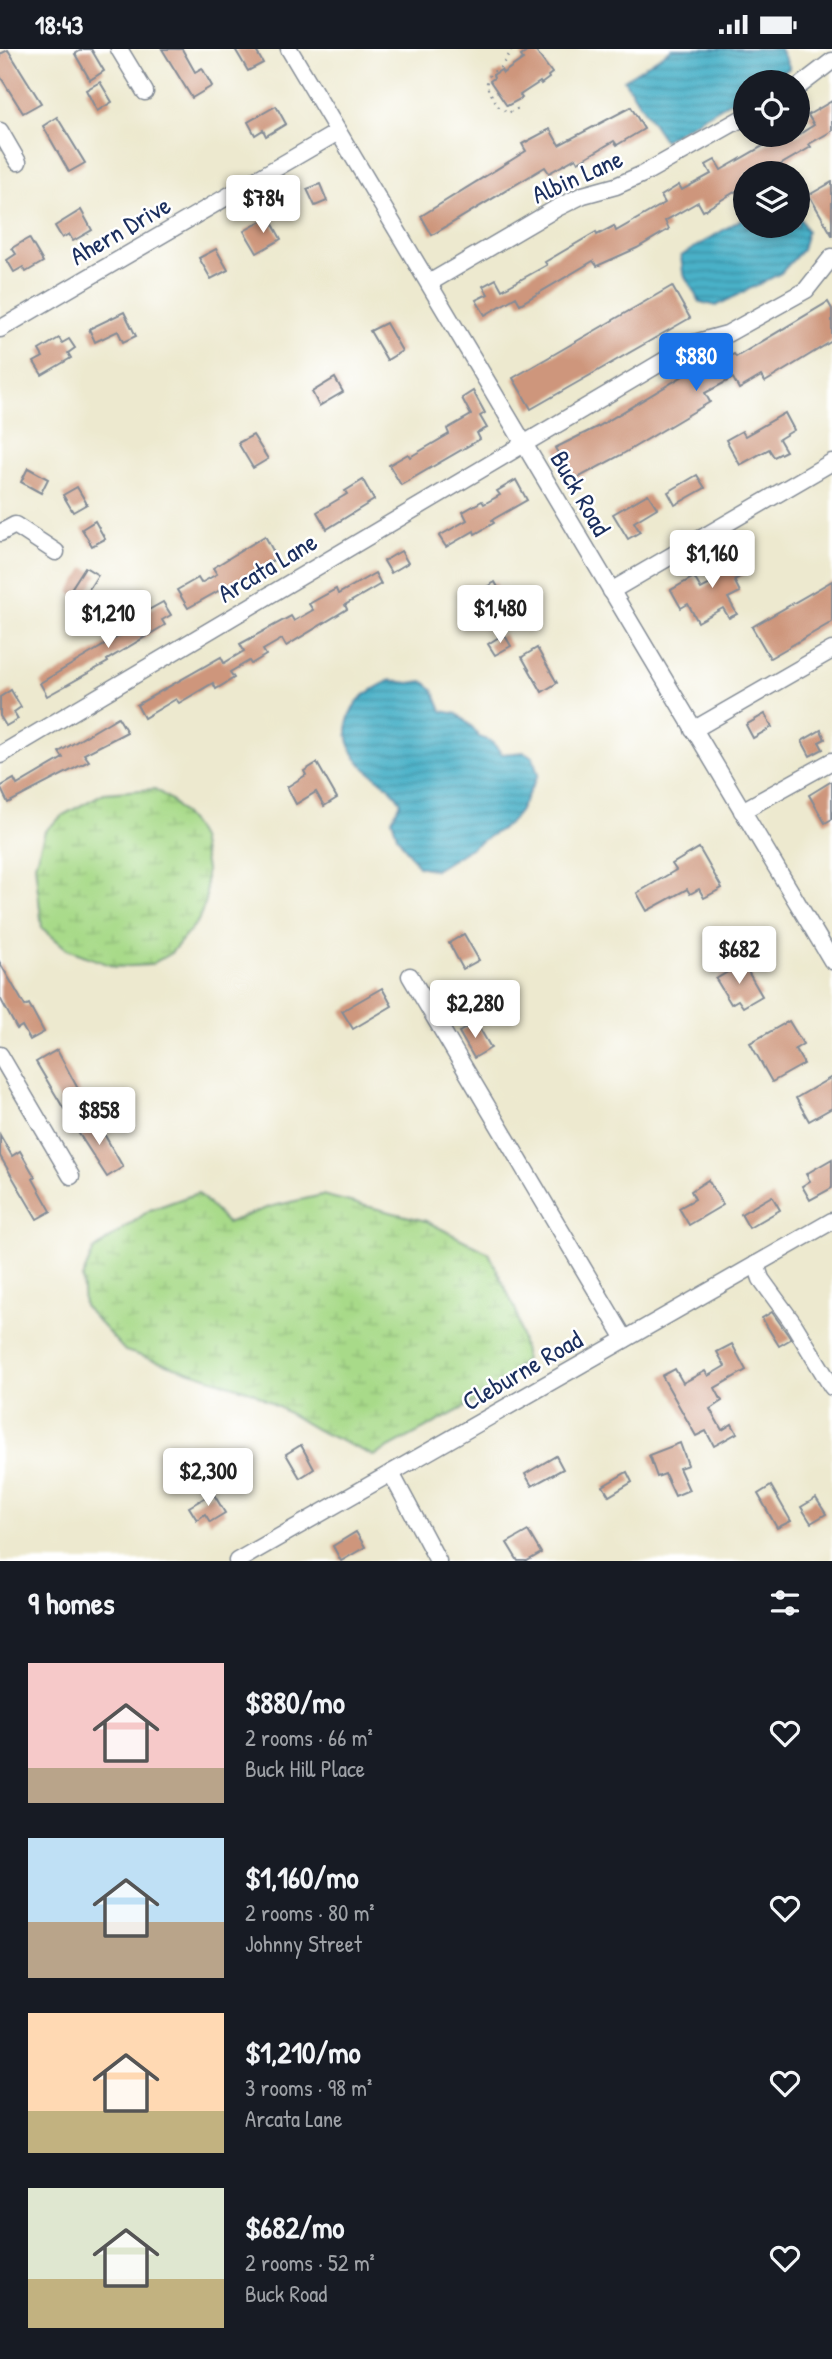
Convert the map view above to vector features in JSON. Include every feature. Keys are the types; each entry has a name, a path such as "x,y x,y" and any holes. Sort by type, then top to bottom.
{"street":[{"path":"119,49 145,92"},
{"name":"Buck Road","path":"289,49 832,961"},
{"path":"810,78 832,61"},
{"name":"Albin Lane","path":"429,283 556,208 583,195 616,186 643,174 733,123"},
{"path":"0,131 18,162"},
{"name":"Ahern Drive","path":"0,329 338,132"},
{"name":"Arcata Lane","path":"0,755 694,343 727,334 806,290 832,257"},
{"path":"611,591 832,461"},
{"path":"0,533 15,524 56,552"},
{"path":"693,730 832,649"},
{"path":"742,811 832,761"},
{"path":"410,976 625,1339"},
{"path":"0,1055 71,1176"},
{"name":"Cleburne Road","path":"237,1561 832,1221"},
{"path":"756,1264 761,1279 793,1323 832,1387"},
{"path":"391,1473 438,1561"}],"path":[{"path":"512,49 502,66 490,73 486,85 498,106 508,113 521,107"}],"green space":[{"path":"155,789 171,800 192,824 200,838 206,869 206,901 198,921 171,953 150,965 115,967 67,949 42,928 35,864 45,831 63,815 104,793"},
{"path":"198,1193 227,1223 269,1207 322,1195 426,1221 489,1253 517,1313 525,1359 495,1391 374,1456 317,1430 253,1392 125,1351 84,1306 82,1278 94,1250 150,1210"}],"water":[{"path":"672,49 780,49 790,68 733,70 733,100 664,140 624,80"},
{"path":"733,224 733,238 805,238 802,250 781,273 716,306 700,302 683,273 681,256"},
{"path":"390,680 409,683 423,681 433,689 442,711 457,714 479,737 491,741 502,754 524,752 533,757 538,775 519,812 509,824 435,870 418,866 397,836 392,819 401,802 356,758 347,734 349,717 358,701"}],"building":[{"path":"83,49 91,49 104,71 90,80 75,54"},
{"path":"162,49 182,49 195,72 202,68 212,86 192,98"},
{"path":"235,49 255,49 263,63 248,71"},
{"path":"534,49 552,73 541,84 540,82 520,95 522,98 507,106 490,81 494,78 493,75 501,70 503,73 523,59 521,56"},
{"path":"8,50 41,103 23,113 0,76 0,54"},
{"path":"100,82 112,102 97,111 86,90"},
{"path":"832,101 832,131 810,143 810,128 814,125 810,114"},
{"path":"276,106 286,124 266,136 263,130 255,135 248,122"},
{"path":"631,107 644,129 617,145 614,141 578,162 576,158 549,173 545,167 432,235 421,216 526,151 522,144 550,129 559,145"},
{"path":"57,117 85,163 69,172 43,126"},
{"path":"761,147 811,147 787,161 737,161"},
{"path":"715,160 721,170 733,163 733,193 703,211 698,202 665,221 669,229 637,248 597,266 593,261 520,304 516,297 485,315 476,300 488,294 483,286 496,279 502,290 547,265 545,262 596,232 597,235 614,226 616,231 665,203 661,196 679,185 682,190 711,174 706,165"},
{"path":"832,182 832,235 810,197"},
{"path":"320,184 327,201 315,206 307,189"},
{"path":"81,210 92,230 73,241 69,234 62,238 55,226"},
{"path":"269,217 281,239 257,253 244,231"},
{"path":"29,238 43,262 26,272 23,267 14,272 7,260 16,254 12,248"},
{"path":"216,249 228,270 211,279 199,258"},
{"path":"672,286 690,318 531,409 513,378"},
{"path":"828,302 832,309 832,341 765,382 761,376 739,389 733,378 705,393 710,402 574,480 555,448 599,426 715,357 718,363 734,354 736,357"},
{"path":"124,312 136,336 123,342 118,331 95,342 89,329"},
{"path":"386,323 402,351 387,360 370,331"},
{"path":"59,338 62,343 69,339 75,348 68,353 71,358 42,375 34,362 43,357 39,350"},
{"path":"335,378 343,392 319,406 312,392"},
{"path":"473,391 485,413 480,416 487,428 477,433 480,439 401,485 389,465 408,454 410,457 449,434 447,429 471,415 462,398"},
{"path":"785,413 794,430 779,439 786,451 774,457 769,449 740,465 726,440 742,431 745,436"},
{"path":"253,435 268,459 253,468 238,443"},
{"path":"28,468 48,479 41,493 21,482"},
{"path":"697,475 705,488 675,505 668,492"},
{"path":"363,480 374,500 327,529 317,512 347,494 345,491"},
{"path":"516,480 527,500 492,520 494,523 446,547 439,536 467,520 463,512 500,495 497,491"},
{"path":"77,487 87,504 73,512 63,495"},
{"path":"648,494 657,508 634,522 640,532 628,539 613,514"},
{"path":"95,521 105,539 92,546 82,529"},
{"path":"265,536 277,558 188,608 177,590 198,578 201,583 217,574 213,568"},
{"path":"401,551 408,563 391,573 384,561"},
{"path":"725,556 728,561 737,556 747,573 734,580 740,592 728,598 737,614 729,618 723,608 698,622 688,604 681,608 671,590 694,577 701,589 718,580 710,565"},
{"path":"85,567 98,575 82,600 69,592"},
{"path":"375,573 381,584 345,605 347,609 286,646 282,639 263,650 266,655 230,672 234,678 216,689 213,683 179,703 176,699 144,718 137,705 221,657 224,663 244,651 240,644 291,616 294,621 313,610 309,604 336,589 338,594"},
{"path":"832,581 832,622 770,658 752,627"},
{"path":"495,582 514,615 495,626 476,593"},
{"path":"163,602 171,615 162,620 165,625 107,660 108,662 47,696 40,683 142,623 138,616"},
{"path":"504,634 511,646 495,655 488,644"},
{"path":"537,648 557,683 542,692 522,657"},
{"path":"11,690 21,707 14,712 18,719 6,726 0,716 0,697"},
{"path":"765,714 772,727 753,738 746,725"},
{"path":"118,717 127,732 84,754 89,761 8,803 0,787 14,779 17,785 63,758 59,752"},
{"path":"821,730 825,739 819,742 823,749 810,756 802,741"},
{"path":"317,763 337,798 324,806 316,792 296,804 287,787 306,775 304,771"},
{"path":"832,781 832,819 825,823 809,795"},
{"path":"699,848 722,888 704,898 699,889 690,894 687,889 647,911 637,893 676,870 672,864"},
{"path":"464,934 479,960 463,969 449,943"},
{"path":"0,963 25,1006 29,1004 44,1032 30,1040 22,1026 17,1029 0,998"},
{"path":"743,963 762,996 743,1007 738,1000 731,1004 716,979"},
{"path":"382,988 392,1006 353,1029 342,1011"},
{"path":"789,1021 803,1044 795,1049 804,1064 772,1082 750,1043"},
{"path":"476,1022 491,1048 474,1058 459,1032"},
{"path":"57,1050 83,1098 64,1109 36,1062"},
{"path":"832,1077 832,1108 809,1121 796,1098"},
{"path":"88,1118 95,1130 100,1127 123,1167 107,1177 74,1126"},
{"path":"0,1135 12,1156 20,1151 51,1211 37,1219 0,1156"},
{"path":"832,1159 832,1188 810,1200 802,1186 810,1181 806,1174"},
{"path":"708,1180 723,1205 689,1225 679,1208 695,1199 691,1191"},
{"path":"772,1196 780,1210 749,1228 741,1214"},
{"path":"772,1312 791,1339 779,1346 762,1318"},
{"path":"732,1344 746,1370 715,1388 722,1401 710,1409 722,1430 732,1424 737,1433 714,1446 706,1431 696,1436 662,1376 675,1369 683,1383 705,1371 708,1376 725,1366 717,1352"},
{"path":"680,1443 688,1465 679,1468 689,1490 675,1496 665,1474 657,1477 649,1455"},
{"path":"301,1445 314,1469 300,1478 286,1454"},
{"path":"556,1456 563,1469 532,1486 525,1474"},
{"path":"627,1472 632,1482 609,1496 603,1486"},
{"path":"771,1486 791,1521 777,1528 758,1494"},
{"path":"213,1493 225,1513 210,1522 205,1514 197,1520 189,1507"},
{"path":"816,1498 826,1514 811,1523 801,1507"},
{"path":"528,1531 541,1553 527,1561 518,1561 507,1543"},
{"path":"356,1532 365,1547 341,1561 333,1546"}]}
